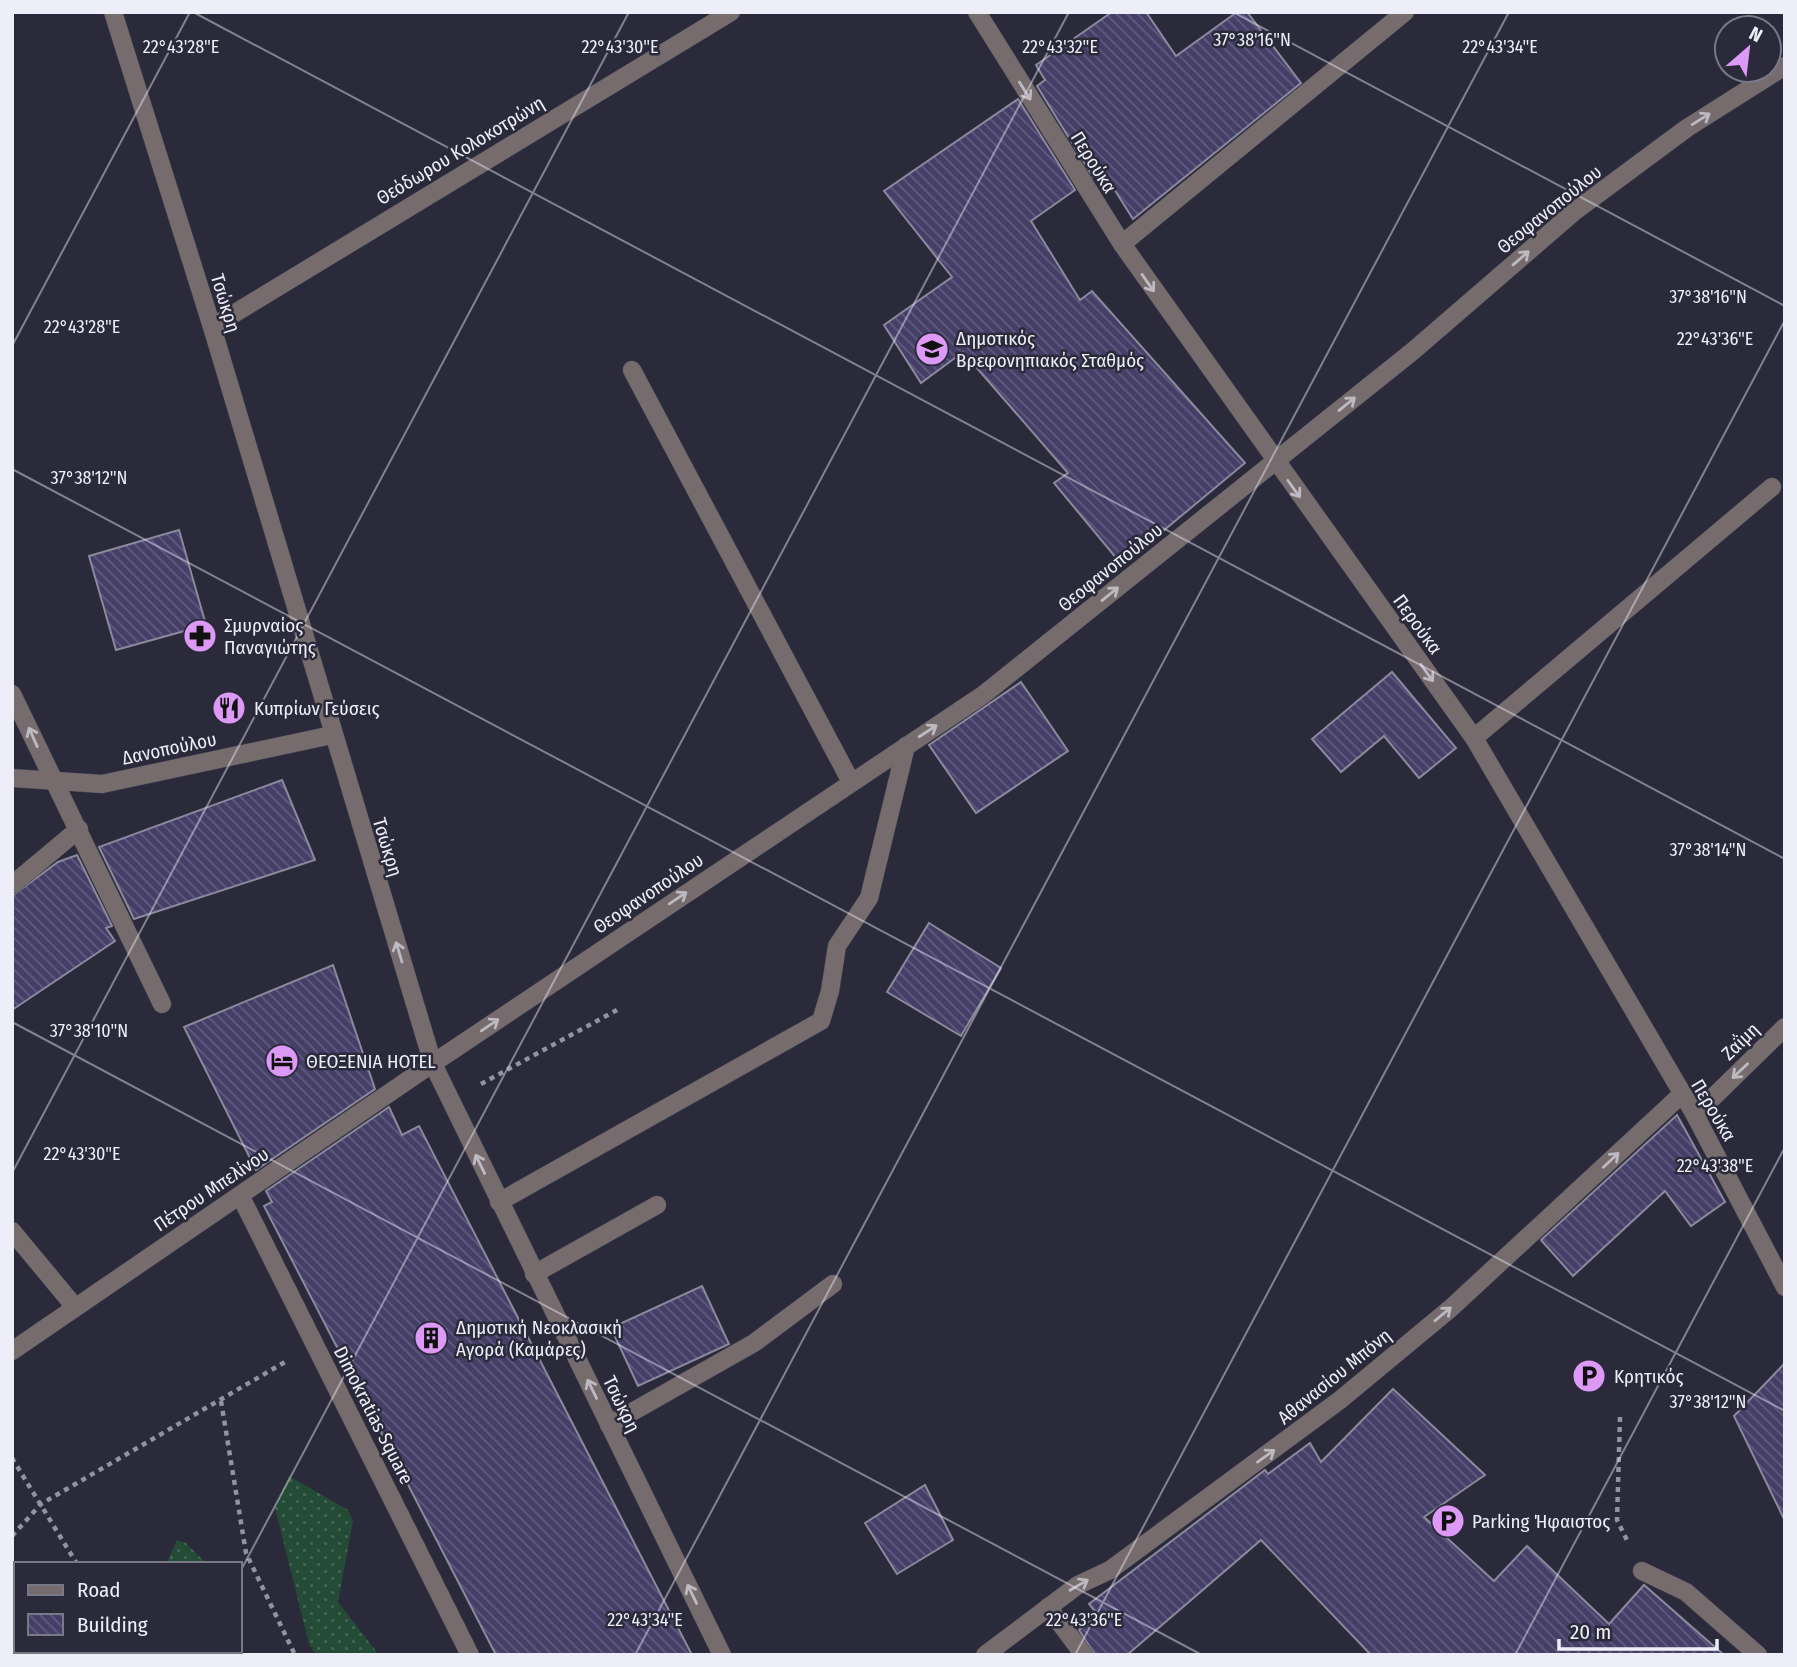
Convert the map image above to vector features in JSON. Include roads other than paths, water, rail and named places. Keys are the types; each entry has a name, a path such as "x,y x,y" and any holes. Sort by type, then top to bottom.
{"street":[{"name":"Τσώκρη","path":"113,12 212,327 332,735 433,1064 722,1655"},
{"name":"Θεόδωρου Κολοκοτρώνη","path":"212,327 731,12"},
{"name":"Περούκα","path":"977,12 1122,244 1274,462 1475,738 1695,1115 1785,1287"},
{"path":"1122,244 1405,12"},
{"name":"Θεοφανοπούλου","path":"433,1064 983,695 1413,351 1575,211 1687,128 1785,66"},
{"path":"632,370 851,782"},
{"path":"1475,738 1772,487"},
{"path":"12,694 52,782 79,829 162,1004"},
{"name":"Δανοπούλου","path":"12,778 102,784 332,735"},
{"path":"499,1202 821,1021 830,991 837,946 869,898 906,746"},
{"path":"12,885 79,829"},
{"name":"Ζαΐμη","path":"1695,1115 1785,1027"},
{"name":"Πέτρου Μπελίνου","path":"12,1351 433,1064"},
{"name":"Αθανασίου Μπόνη","path":"985,1655 1078,1585 1110,1570 1318,1418 1451,1308 1681,1095"},
{"name":"Dimokratias Square","path":"240,1195 470,1655"},
{"path":"534,1274 657,1205"},
{"path":"12,1231 75,1307"},
{"path":"610,1425 754,1343 832,1284"},
{"path":"1642,1571 1686,1592 1758,1655"},
{"path":"1048,1607 1084,1655"}],"place":[{"name":"Δημοτικός Βρεφονηπιακός Σταθμός","path":"932,349"},
{"name":"Σμυρναίος Παναγιώτης","path":"200,636"},
{"name":"Κυπρίων Γεύσεις","path":"229,708"},
{"name":"ΘΕΟΞΕΝΙΑ HOTEL","path":"282,1061"},
{"name":"Δημοτική Νεοκλασική Αγορά (Καμάρες)","path":"431,1338"},
{"name":"Κρητικός","path":"1589,1376"},
{"name":"Parking Ήφαιστος","path":"1448,1521"}]}
